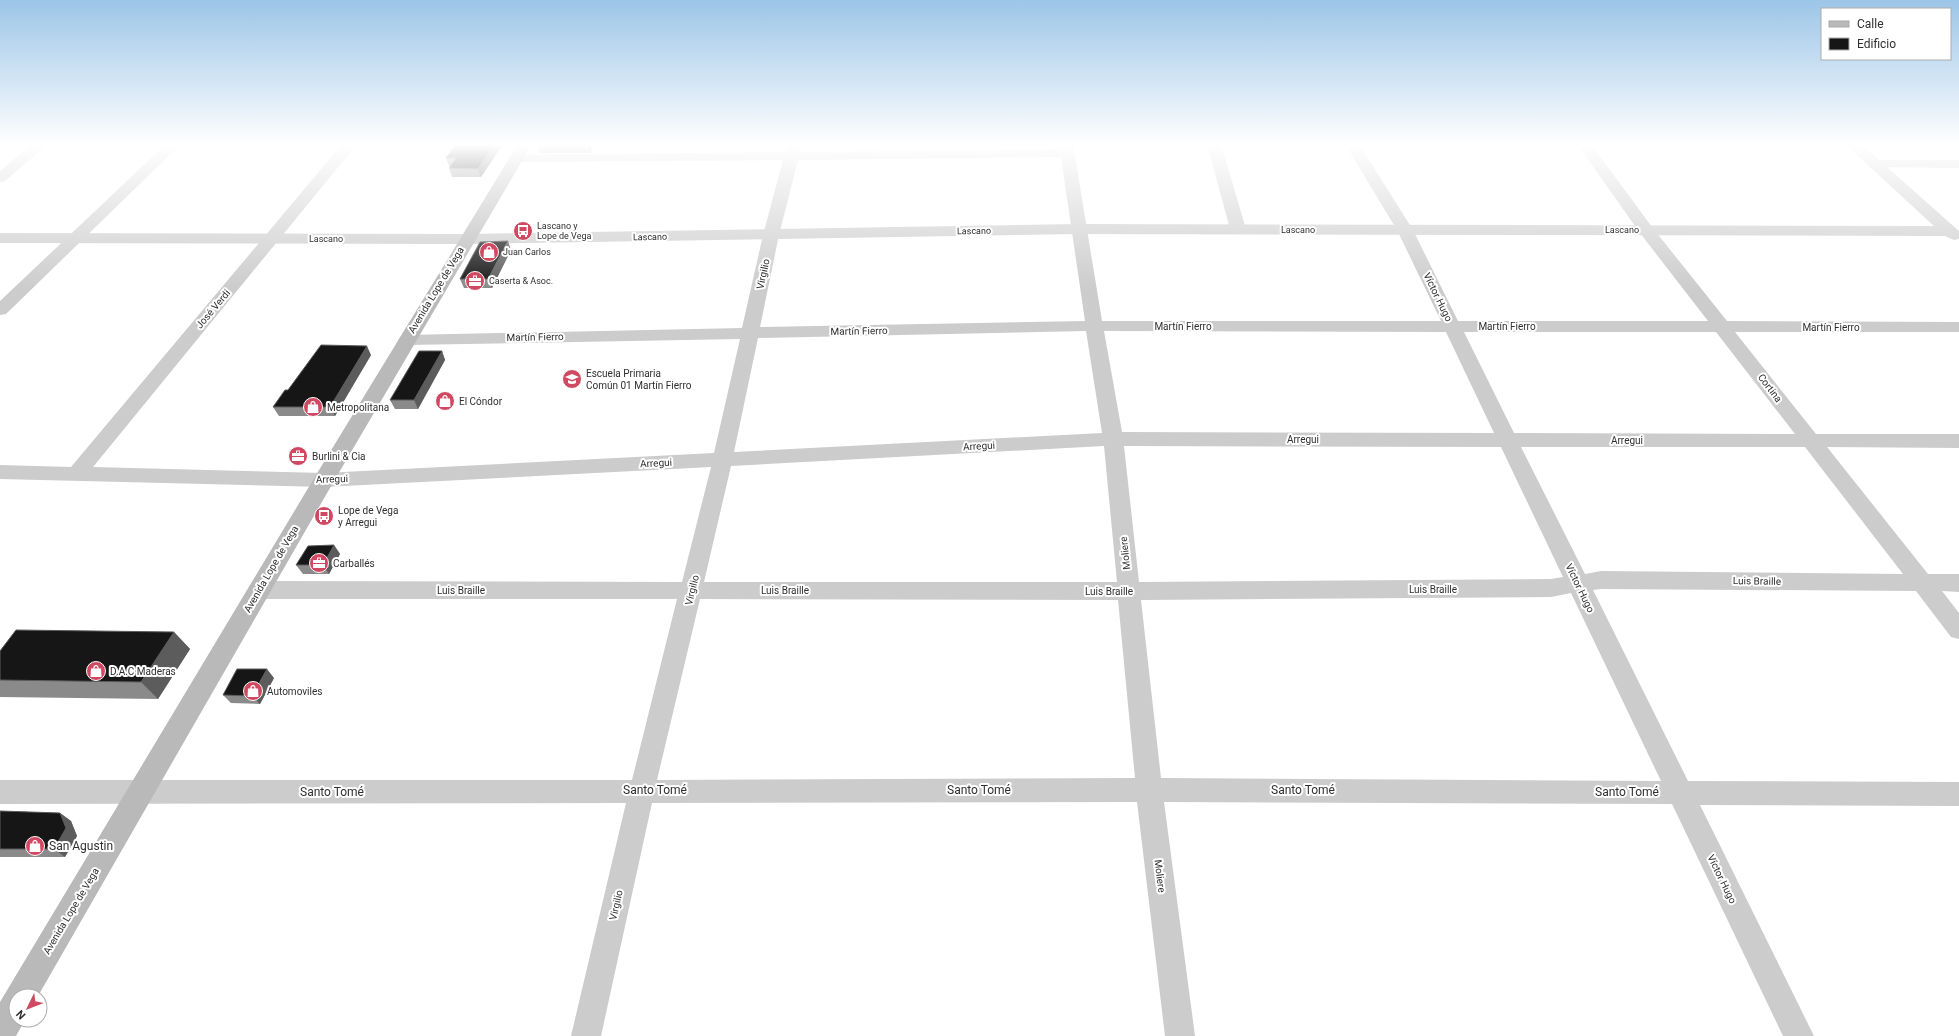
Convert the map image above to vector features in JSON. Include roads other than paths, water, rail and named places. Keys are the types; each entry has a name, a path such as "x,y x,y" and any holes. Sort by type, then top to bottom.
{"main road":[{"name":"Avenida Lope de Vega","path":"26,988 259,590 496,192"},
{"path":"0,1032 8,1018"}],"street":[{"path":"0,310 123,192"},
{"name":"José Verdi","path":"76,474 310,192"},
{"name":"Virgilio","path":"586,1036 642,790 724,459 771,235 782,192"},
{"name":"Moliere","path":"1073,192 1113,439 1149,790 1180,1036"},
{"path":"1228,192 1238,229"},
{"name":"Víctor Hugo","path":"1382,192 1405,230 1799,1036"},
{"name":"Cortina","path":"1619,192 1646,230 1723,327 1809,440 1959,630"},
{"path":"1906,192 1954,235"},
{"name":"Lascano","path":"0,238 467,239 1078,229 1646,230 1954,235"},
{"name":"Martín Fierro","path":"407,340 1095,326 1959,327"},
{"name":"Arregui","path":"0,472 324,480 1113,439 1959,441"},
{"name":"Luis Braille","path":"259,590 1129,591 1551,588 1601,580 1959,583"},
{"name":"Santo Tomé","path":"0,792 141,793 642,790 1149,790 1959,794"}],"place":[{"name":"Lascano y Lope de Vega","path":"523,231"},
{"name":"Juan Carlos","path":"489,252"},
{"name":"Caserta & Asoc.","path":"475,281"},
{"name":"Escuela Primaria Común 01 Martín Fierro","path":"572,379"},
{"name":"El Cóndor","path":"445,401"},
{"name":"Metropolitana","path":"313,407"},
{"name":"Burlini & Cia","path":"298,456"},
{"name":"Lope de Vega y Arregui","path":"324,516"},
{"name":"Carballés","path":"319,563"},
{"name":"D.A.C Maderas","path":"96,671"},
{"name":"Automoviles","path":"253,691"},
{"name":"San Agustin","path":"35,846"}]}
